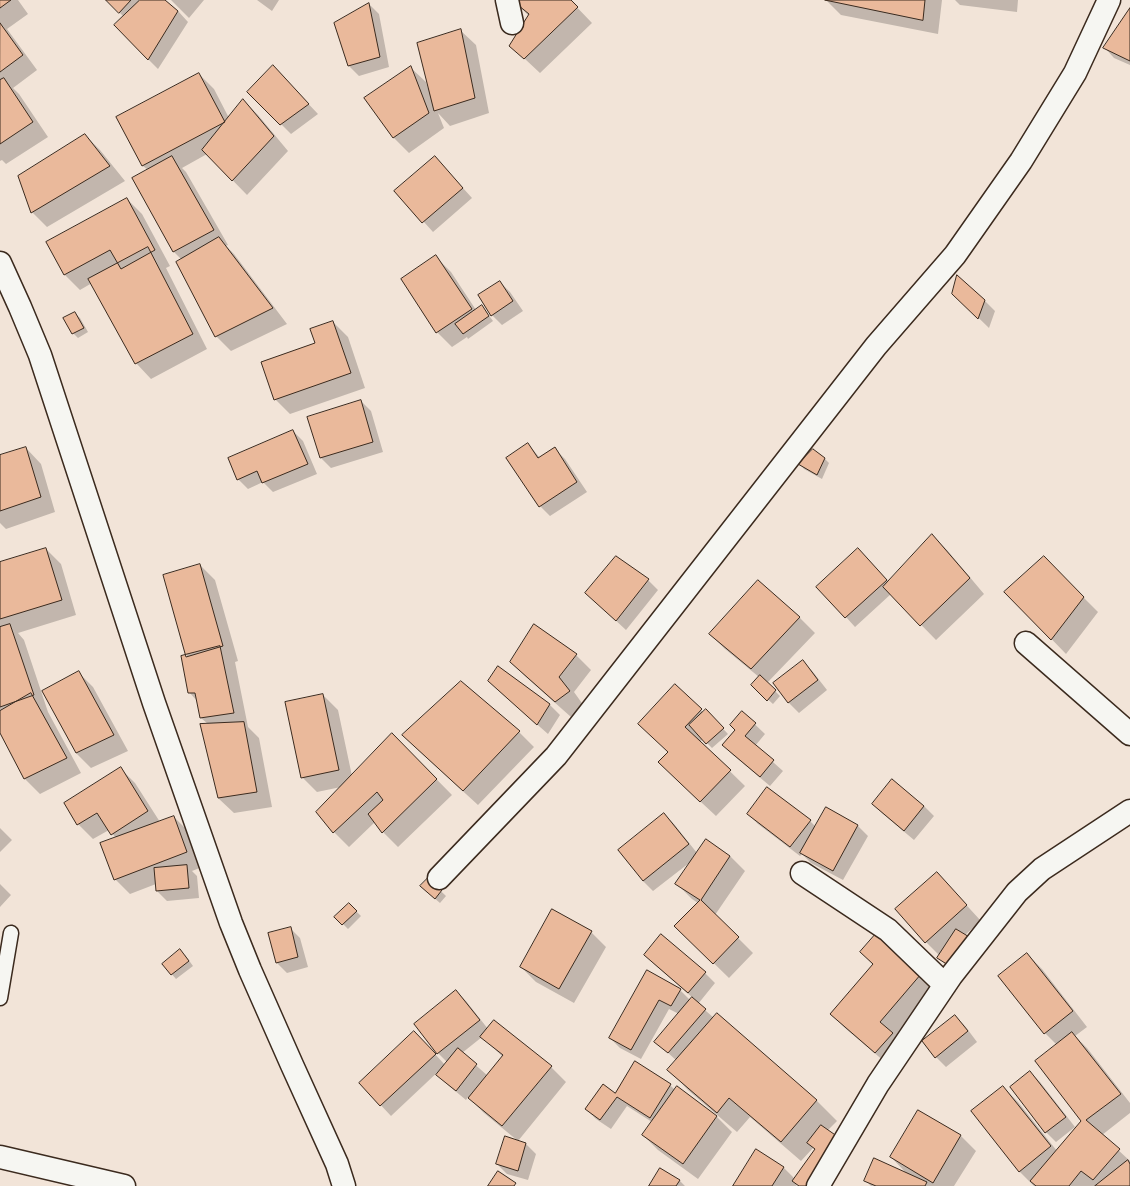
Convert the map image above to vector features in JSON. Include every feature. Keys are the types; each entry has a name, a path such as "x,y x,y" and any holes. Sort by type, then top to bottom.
{"street":[{"path":"507,0 512,23"},
{"path":"439,878 556,756 876,346 955,255 1021,161 1075,73 1109,0"},
{"path":"0,263 40,355 154,704 231,923 292,1065 338,1164 344,1186"},
{"path":"1026,643 1130,734"},
{"path":"818,1186 878,1084 951,976 1017,892 1042,869 1130,811"},
{"path":"802,873 888,930 945,986"},
{"path":"0,1157 124,1186"}],"lane":[{"path":"0,998 11,933"}],"building":[{"path":"0,0 11,0 0,8"},
{"path":"106,0 131,0 119,13"},
{"path":"140,0 165,0 178,11 148,60 114,25"},
{"path":"571,0 578,7 524,59 509,46 529,14 513,1"},
{"path":"825,0 925,0 923,20"},
{"path":"369,3 380,57 348,66 334,23"},
{"path":"1130,8 1130,61 1103,48"},
{"path":"0,23 23,55 0,72"},
{"path":"461,29 475,98 434,111 417,43"},
{"path":"273,65 309,104 280,125 247,92"},
{"path":"411,66 429,113 393,138 364,98"},
{"path":"199,73 225,122 142,166 116,117"},
{"path":"4,78 33,122 0,144 0,80"},
{"path":"243,99 274,136 232,181 202,150"},
{"path":"85,134 110,166 31,213 18,176"},
{"path":"172,156 214,230 173,252 132,178"},
{"path":"435,156 463,188 422,223 394,191"},
{"path":"127,198 155,250 121,269 110,250 64,275 46,242"},
{"path":"219,237 273,308 215,337 176,262"},
{"path":"148,247 193,334 135,364 88,279"},
{"path":"436,255 472,309 436,333 401,279"},
{"path":"957,275 985,300 978,319 952,294"},
{"path":"500,281 513,301 491,316 478,295"},
{"path":"482,305 489,316 463,334 455,324"},
{"path":"75,312 84,328 72,334 63,318"},
{"path":"333,321 351,373 274,400 261,362 315,343 310,329"},
{"path":"361,400 373,442 320,458 307,417"},
{"path":"293,430 308,464 262,483 257,471 237,480 228,458"},
{"path":"528,443 538,458 555,447 577,482 539,507 506,458"},
{"path":"26,447 41,497 0,511 0,455"},
{"path":"813,449 825,458 817,475 798,464"},
{"path":"932,534 970,578 920,626 883,587"},
{"path":"46,548 62,600 0,619 0,562"},
{"path":"858,548 887,580 845,618 816,587"},
{"path":"616,556 649,579 616,621 585,593"},
{"path":"1044,556 1084,597 1051,640 1004,592"},
{"path":"200,564 223,646 186,657 163,575"},
{"path":"758,580 800,617 751,669 709,634"},
{"path":"10,624 34,695 0,707 0,627"},
{"path":"534,624 577,654 559,677 570,691 555,702 510,662"},
{"path":"220,646 234,713 200,718 195,693 188,693 181,656"},
{"path":"803,660 818,680 788,703 773,683"},
{"path":"498,666 550,704 537,725 488,681"},
{"path":"79,671 114,735 76,753 42,691"},
{"path":"760,675 776,690 767,701 751,685"},
{"path":"461,681 520,731 463,791 402,735"},
{"path":"675,684 702,709 685,727 731,770 700,802 658,762 668,752 638,724"},
{"path":"31,693 67,758 24,779 0,733 0,711"},
{"path":"323,694 339,770 301,778 285,702"},
{"path":"706,709 724,728 706,744 689,725"},
{"path":"742,711 756,723 745,736 774,760 760,777 722,745 735,730 730,725"},
{"path":"244,722 257,792 218,798 200,724"},
{"path":"392,733 437,779 382,833 368,814 383,800 377,792 333,833 316,812"},
{"path":"121,767 148,811 111,835 97,813 77,825 64,803"},
{"path":"892,779 924,806 904,831 872,804"},
{"path":"767,787 811,820 790,847 747,814"},
{"path":"826,807 858,825 833,871 800,853"},
{"path":"664,813 689,844 643,881 618,850"},
{"path":"174,816 187,852 114,880 100,843"},
{"path":"706,839 730,856 701,900 739,937 713,964 674,926 700,900 675,884"},
{"path":"187,865 189,888 156,891 154,868"},
{"path":"937,872 967,905 925,943 895,909"},
{"path":"428,878 442,890 435,899 420,886"},
{"path":"349,903 357,911 342,925 334,917"},
{"path":"552,909 592,931 559,989 520,967"},
{"path":"291,927 298,957 276,963 268,933"},
{"path":"881,928 927,967 880,1022 893,1033 875,1053 830,1014 873,964 860,952"},
{"path":"956,929 971,938 953,968 937,958"},
{"path":"661,934 706,972 688,993 644,955"},
{"path":"180,949 189,961 171,975 162,964"},
{"path":"1027,953 1073,1011 1044,1034 998,976"},
{"path":"647,970 681,989 671,1006 659,1000 631,1050 609,1038"},
{"path":"456,990 480,1020 437,1054 414,1024"},
{"path":"692,997 706,1009 668,1053 654,1042"},
{"path":"717,1013 817,1100 781,1142 729,1098 717,1113 667,1070"},
{"path":"955,1015 968,1031 935,1058 922,1041"},
{"path":"494,1020 552,1066 502,1126 468,1098 503,1055 480,1037"},
{"path":"414,1031 436,1054 380,1106 359,1083"},
{"path":"1072,1032 1121,1094 1086,1120 1120,1149 1093,1180 1081,1171 1069,1186 1036,1186 1030,1181 1081,1121 1035,1061"},
{"path":"458,1048 477,1064 456,1091 436,1075"},
{"path":"635,1061 671,1084 650,1118 617,1097 600,1120 585,1109 603,1084 615,1093"},
{"path":"1030,1071 1066,1117 1045,1133 1010,1087"},
{"path":"677,1086 717,1116 683,1164 642,1135"},
{"path":"1003,1086 1051,1146 1019,1172 971,1111"},
{"path":"918,1110 961,1135 933,1183 890,1157"},
{"path":"821,1125 841,1139 807,1186 799,1186 792,1181 815,1149 807,1143"},
{"path":"505,1136 526,1143 518,1171 496,1164"},
{"path":"756,1149 784,1167 772,1186 733,1186"},
{"path":"874,1158 927,1182 925,1186 876,1186 864,1181"},
{"path":"1128,1160 1130,1164 1130,1186 1095,1186"},
{"path":"660,1168 680,1180 676,1186 649,1186"},
{"path":"498,1171 516,1183 514,1186 488,1186"}]}
